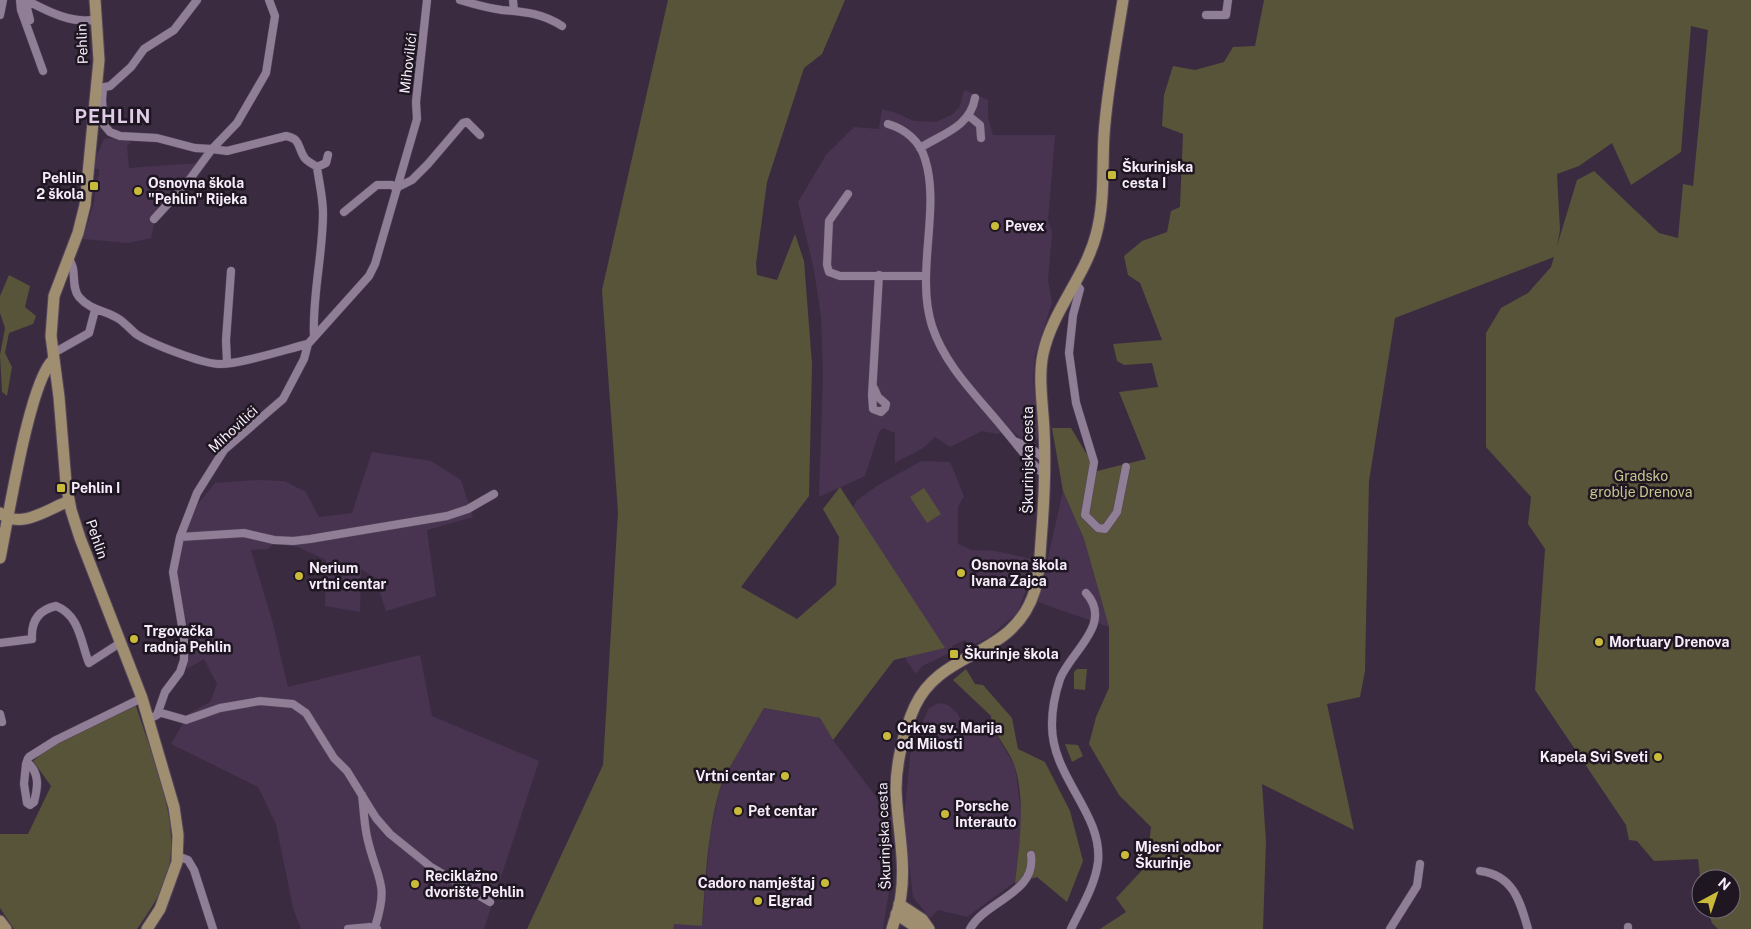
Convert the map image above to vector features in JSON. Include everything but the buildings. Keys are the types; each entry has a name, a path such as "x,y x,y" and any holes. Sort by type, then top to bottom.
{"street":[{"path":"0,14 3,0"},
{"path":"20,0 19,6 44,68 26,0"},
{"path":"26,0 72,20 86,22 97,19"},
{"name":"Pehlin","path":"95,0 100,88 90,139 85,205 78,233 54,296 51,320 53,357 59,396 69,501 80,538 142,698 174,807 178,835 177,856 170,886 160,909 147,929"},
{"path":"197,0 174,30 144,49 131,67 100,88 104,125 114,134 157,138 195,148 227,151 286,136 294,138 300,143 304,157 317,167 323,213 314,293 314,337"},
{"path":"154,219 188,183 212,149 237,123 266,73 275,16 269,0"},
{"name":"Mihovilići","path":"180,536 197,493 210,468 224,450 283,399 304,359 308,344 369,276 383,238 417,119 416,102 427,0"},
{"path":"460,0 514,11 533,12 549,17 562,26"},
{"path":"512,0 514,11"},
{"name":"Škurinjska cesta","path":"892,929 898,909 902,872 896,786 901,756 915,707 932,681 949,668 997,642 1013,629 1026,610 1034,591 1039,568 1046,476 1043,355 1050,332 1094,244 1102,206 1107,104 1123,0"},
{"path":"1206,15 1224,16 1228,0"},
{"path":"920,148 942,134 956,128 969,116 975,98"},
{"path":"969,116 980,125 981,138"},
{"path":"344,212 377,185 397,188 412,180 463,122 467,122 480,135"},
{"path":"888,124 906,132 925,157 929,181 926,276 928,311 941,348 960,378 1014,441 1030,464 1046,476"},
{"path":"317,167 326,164 328,155"},
{"path":"848,194 830,221 827,265 829,272 840,276 926,276"},
{"path":"68,259 73,264 76,293 95,310 119,319 137,334 180,353 206,361 227,364 308,344"},
{"path":"227,364 226,340 231,271"},
{"path":"874,388 879,275"},
{"path":"1075,283 1080,290 1073,315 1069,353 1076,403 1094,462 1085,515 1102,530 1109,527 1118,512 1126,467"},
{"path":"53,357 89,334 95,310"},
{"name":"Pehlin","path":"0,558 4,516 32,411 53,357"},
{"path":"1029,447 1044,437"},
{"path":"1014,441 1029,447 1045,459"},
{"path":"147,720 156,717 165,692 180,672 184,660 184,638 173,572 180,536 244,533 274,540 293,541 310,539 447,516 468,509 494,494"},
{"path":"4,516 17,520 35,516 69,501"},
{"path":"1071,929 1089,894 1094,878 1098,862 1097,841 1088,818 1062,770 1056,754 1052,735 1052,707 1060,678 1091,634 1095,620 1095,609 1086,593"},
{"path":"0,643 32,639 33,622 43,611 56,606 62,608 79,628 90,663 120,643"},
{"path":"27,762 33,768 38,784 34,802 30,805 27,803 24,784 27,762 30,756 56,740 142,698"},
{"path":"158,712 186,720 220,708 260,701 293,704 306,713 334,758 362,793 376,818 402,844 431,867 490,902"},
{"path":"348,929 376,928 383,886 368,842 362,793"},
{"path":"970,929 977,919 1020,888 1032,868 1031,855"},
{"path":"177,856 188,860 194,870 213,929"},
{"path":"1390,929 1417,886 1420,864"},
{"path":"1480,871 1494,873 1511,886 1518,897 1528,929"},
{"path":"898,909 918,928"},
{"path":"898,909 922,919 929,929"},
{"path":"0,921 6,929"},
{"path":"904,929 918,928"}],"shaded area":[{"path":"964,90 988,100 988,118 993,135 1055,135 1048,220 1052,233 1048,280 1052,303 1035,355 1033,379 1040,436 1038,439 1024,441 1009,428 998,434 982,431 950,447 935,437 923,448 895,463 895,433 883,428 879,432 865,476 819,497 823,374 821,317 814,270 798,202 826,155 854,127 879,129 882,109 914,121 936,122 953,114 960,106"},
{"name":"Osnovna škola \"Pehlin\" Rijeka","path":"123,137 131,143 127,146 129,168 199,163 155,220 151,238 128,243 83,239 94,202 96,180 99,176 99,169 93,169 98,153 104,139"},
{"path":"372,452 431,461 461,480 473,517 427,530 436,596 386,611 375,578 361,569 360,612 325,606 326,560 298,547 274,543 268,549 251,550 272,620 288,687 420,655 432,716 539,761 484,929 301,929 293,908 276,824 258,787 171,744 188,714 210,702 217,684 204,659 187,669 189,632 175,574 185,527 197,505 215,483 256,480 284,481 306,492 319,517 352,513"},
{"name":"Osnovna škola Ivana Zajca","path":"921,461 950,462 964,496 958,507 958,544 972,550 995,551 1031,559 1030,580 1017,613 989,637 977,643 968,645 965,640 952,646 954,651 922,666 916,674 906,660 904,650 851,511 857,500 877,486"},
{"path":"1063,491 1084,539 1109,627 1038,602"},
{"path":"938,703 948,705 957,713 969,734 992,728 1015,766 1022,819 1015,882 967,917 938,910 930,918 913,897 904,819 911,747 929,708"},
{"path":"764,708 820,718 833,740 892,818 889,891 883,929 673,929 673,924 702,926 710,834 720,789 723,779"}],"green space":[{"path":"668,0 845,0 822,54 804,68 767,182 756,264 757,275 777,280 795,234 804,261 812,364 809,496 741,587 797,619 836,585 839,537 823,509 840,487 945,648 894,660 833,740 820,718 764,708 723,779 710,833 702,926 674,924 673,929 527,929 603,765 618,512 602,290"},
{"name":"Gradsko groblje Drenova","path":"1264,0 1751,0 1751,929 1718,929 1711,919 1741,919 1741,869 1699,869 1698,859 1654,861 1637,841 1629,840 1626,825 1535,690 1545,549 1528,524 1531,497 1486,447 1486,333 1501,308 1528,293 1551,267 1554,257 1395,318 1369,481 1365,671 1360,697 1327,704 1354,830 1262,784 1266,841 1263,929 1100,929 1126,912 1116,898 1147,865 1151,827 1119,795 1089,744 1096,717 1109,688 1109,627 1084,539 1063,491 1052,428 1071,428 1097,471 1146,459 1119,392 1158,387 1152,363 1124,365 1117,361 1113,344 1162,340 1140,283 1128,275 1124,256 1142,241 1167,232 1171,211 1180,207 1183,134 1162,126 1164,95 1173,66 1195,70 1224,62 1233,47 1255,46","holes":["1691,26 1708,30 1693,186 1683,184 1678,238 1659,233 1594,171 1577,180 1557,246 1560,230 1557,174 1579,166 1612,143 1631,185 1681,152"]},
{"path":"9,275 30,286 25,307 36,316 33,324 9,333 5,353 12,367 7,396 2,392 0,355 5,328 0,313 0,296"},
{"path":"924,488 941,514 927,523 910,497"},
{"path":"966,669 975,684 983,685 1012,718 1018,749 1045,762 1070,811 1083,861 1067,902 1037,877 1015,883 1021,810 1015,767 995,730 991,716 953,680"},
{"path":"1077,669 1087,669 1085,690 1074,689 1074,672"},
{"path":"135,703 161,781 170,822 170,861 166,879 158,897 137,929 14,929 0,908 0,834 28,834 51,786 33,761 54,743"},
{"path":"1065,744 1078,745 1083,756 1072,762"}],"place":[{"name":"Škurinjska cesta I","path":"1112,175"},
{"name":"Pehlin 2 škola","path":"94,186"},
{"name":"Osnovna škola \"Pehlin\" Rijeka","path":"138,191"},
{"name":"Pevex","path":"995,226"},
{"name":"Pehlin I","path":"61,488"},
{"name":"Osnovna škola Ivana Zajca","path":"961,573"},
{"name":"Nerium vrtni centar","path":"299,576"},
{"name":"Trgovačka radnja Pehlin","path":"134,639"},
{"name":"Mortuary Drenova","path":"1599,642"},
{"name":"Škurinje škola","path":"954,654"},
{"name":"Crkva sv. Marija od Milosti","path":"887,736"},
{"name":"Kapela Svi Sveti","path":"1658,757"},
{"name":"Vrtni centar","path":"785,776"},
{"name":"Pet centar","path":"738,811"},
{"name":"Porsche Interauto","path":"945,814"},
{"name":"Mjesni odbor Škurinje","path":"1125,855"},
{"name":"Cadoro namještaj","path":"825,883"},
{"name":"Reciklažno dvorište Pehlin","path":"415,884"},
{"name":"Elgrad","path":"758,901"}],"district":[{"name":"PEHLIN","path":"113,116"}]}
